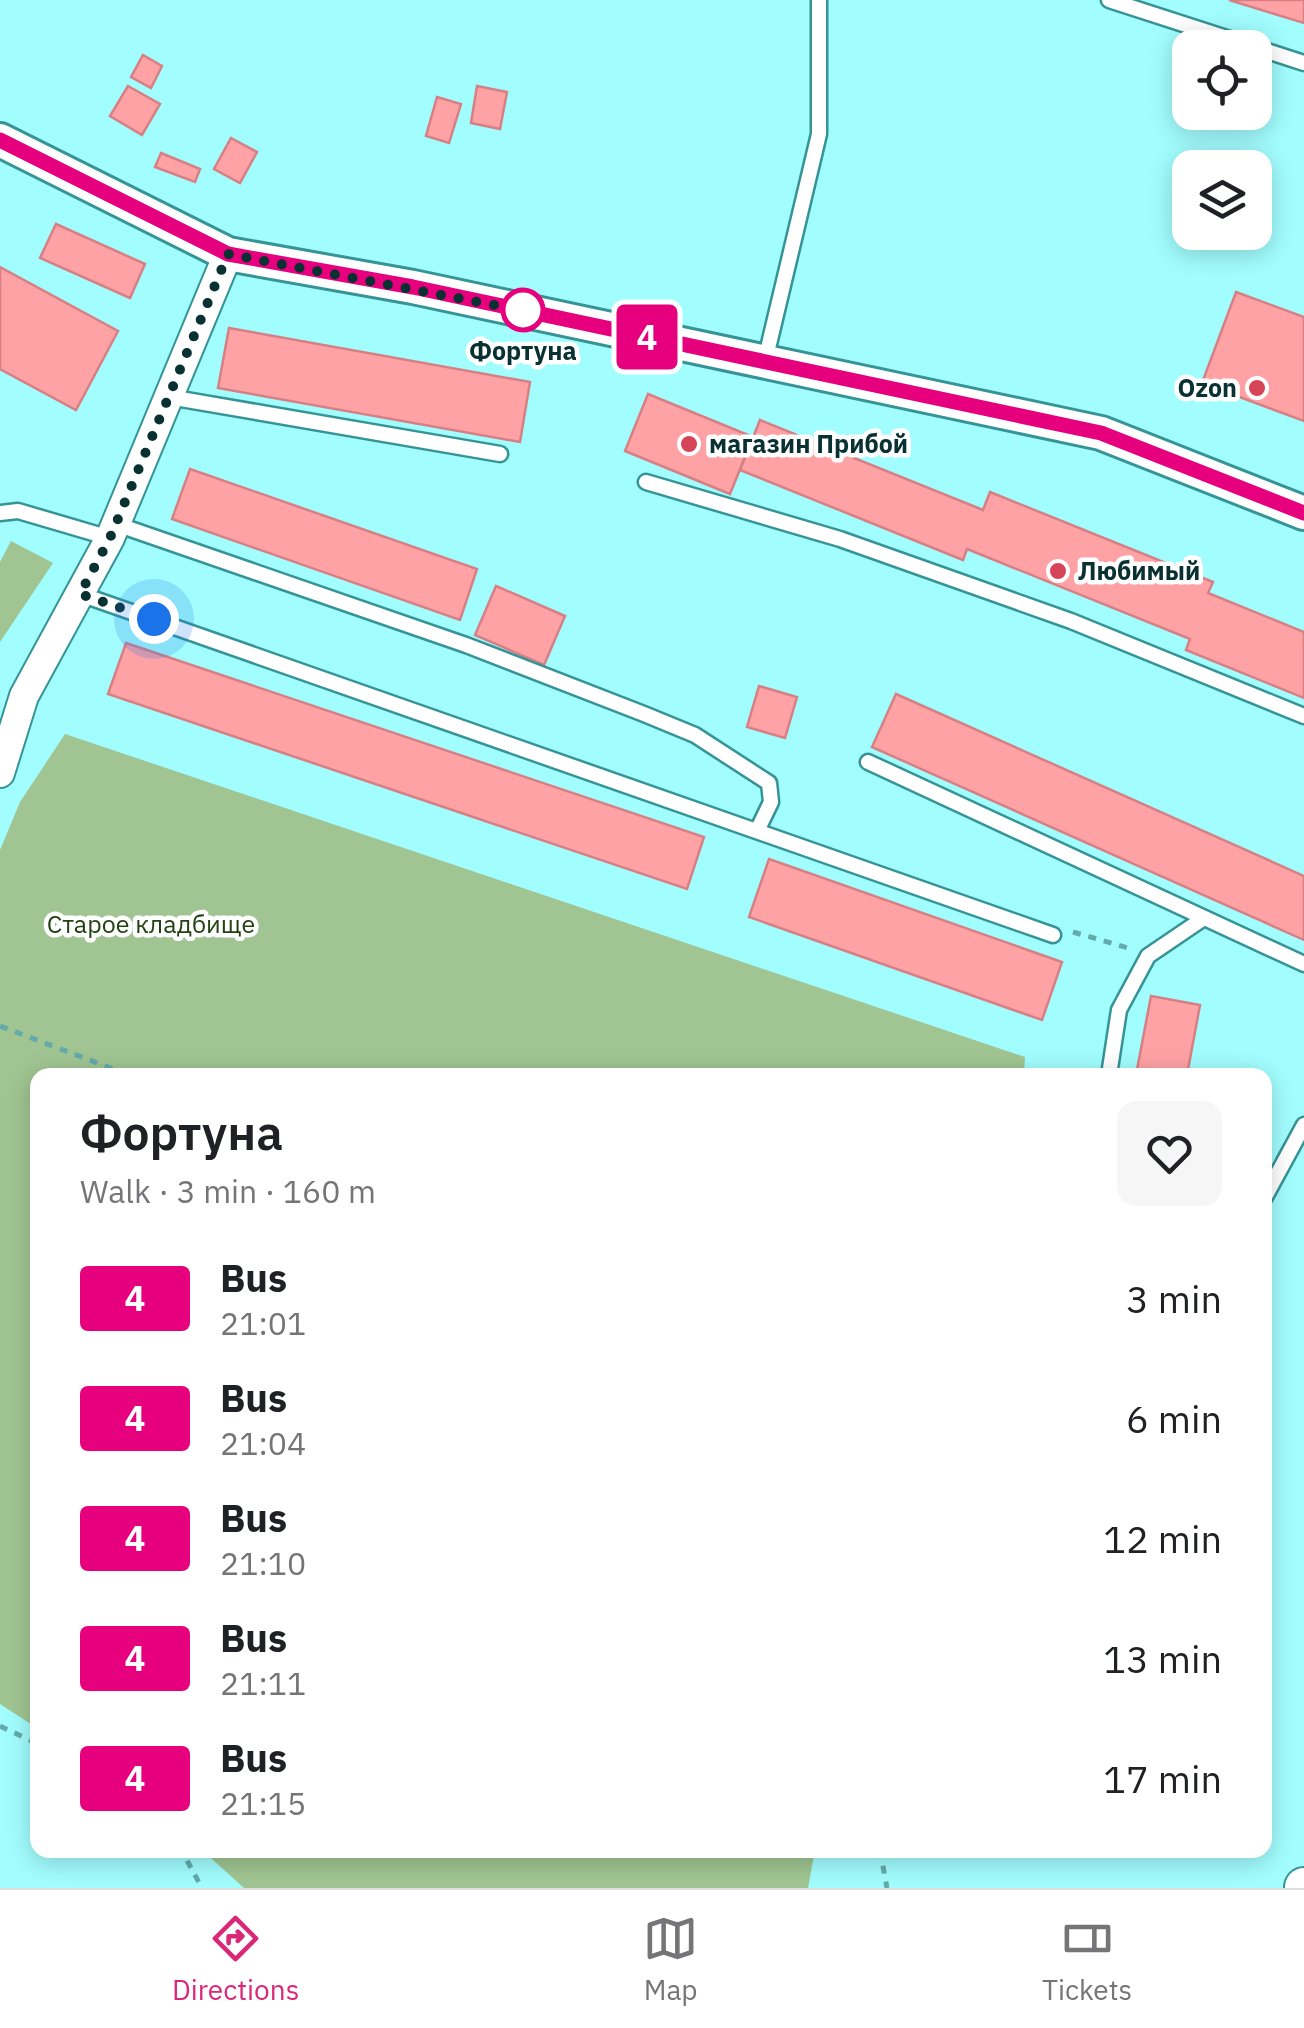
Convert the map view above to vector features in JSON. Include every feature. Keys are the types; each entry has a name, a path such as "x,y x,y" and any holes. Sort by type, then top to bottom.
{"street":[{"path":"0,140 228,254 413,287 1101,433 1304,513"},
{"path":"0,774 24,696 113,531 228,254"}],"lane":[{"path":"765,362 819,134 819,0"},
{"path":"1108,0 1304,62"},
{"path":"169,397 500,454"},
{"path":"646,482 840,540 1071,621 1304,716"},
{"path":"0,512 18,511 113,531 466,645 694,735 770,783 771,802 758,831"},
{"path":"80,594 1053,935"},
{"path":"868,762 1304,964"},
{"path":"1109,1068 1120,1010 1148,956 1204,918"},
{"path":"1272,1184 1304,1125"}],"path":[{"path":"1073,932 1138,950"},
{"path":"0,1026 111,1068"},
{"path":"0,1726 30,1740"},
{"path":"186,1858 202,1888"},
{"path":"881,1858 887,1888"}],"green space":[{"path":"11,541 53,563 0,642 0,562"},
{"name":"Старое кладбище","path":"65,734 1025,1057 1024,1068 30,1068 30,1723 0,1704 0,850 20,802"},
{"path":"211,1858 814,1858 808,1888 244,1888"}],"building":[{"path":"1229,0 1304,0 1304,23"},
{"path":"143,55 162,66 151,88 131,77"},
{"path":"128,86 160,104 142,135 110,116"},
{"path":"477,86 507,92 500,129 471,123"},
{"path":"437,97 461,104 449,143 426,136"},
{"path":"231,138 257,152 240,183 214,169"},
{"path":"161,153 200,169 195,182 155,167"},
{"path":"56,224 145,264 130,298 40,258"},
{"path":"0,267 118,331 76,410 0,369"},
{"path":"1236,292 1304,317 1304,421 1202,383"},
{"path":"229,328 530,382 520,442 218,388"},
{"name":"магазин Прибой","path":"648,394 753,437 730,494 625,451"},
{"path":"760,420 983,510 990,492 1213,582 1208,593 1304,632 1304,698 1186,650 1190,639 967,549 963,560 740,470"},
{"path":"190,469 477,569 460,620 172,519"},
{"path":"496,586 565,616 544,665 475,635"},
{"path":"126,643 704,837 687,889 108,694"},
{"path":"759,686 797,697 785,738 747,727"},
{"path":"896,694 1304,876 1304,940 872,747"},
{"path":"769,859 1062,962 1042,1020 749,917"},
{"path":"1151,996 1200,1005 1188,1068 1137,1068"}],"bus line":[{"name":"4","path":"0,140 228,254 413,287 1101,433 1304,513"}],"place":[{"name":"Фортуна","path":"523,310"},
{"name":"Ozon","path":"1257,388"},
{"name":"магазин Прибой","path":"689,444"},
{"name":"Любимый","path":"1058,571"}],"route":[{"path":"154,619 80,594 110,538 228,254 530,312 523,310"}]}
